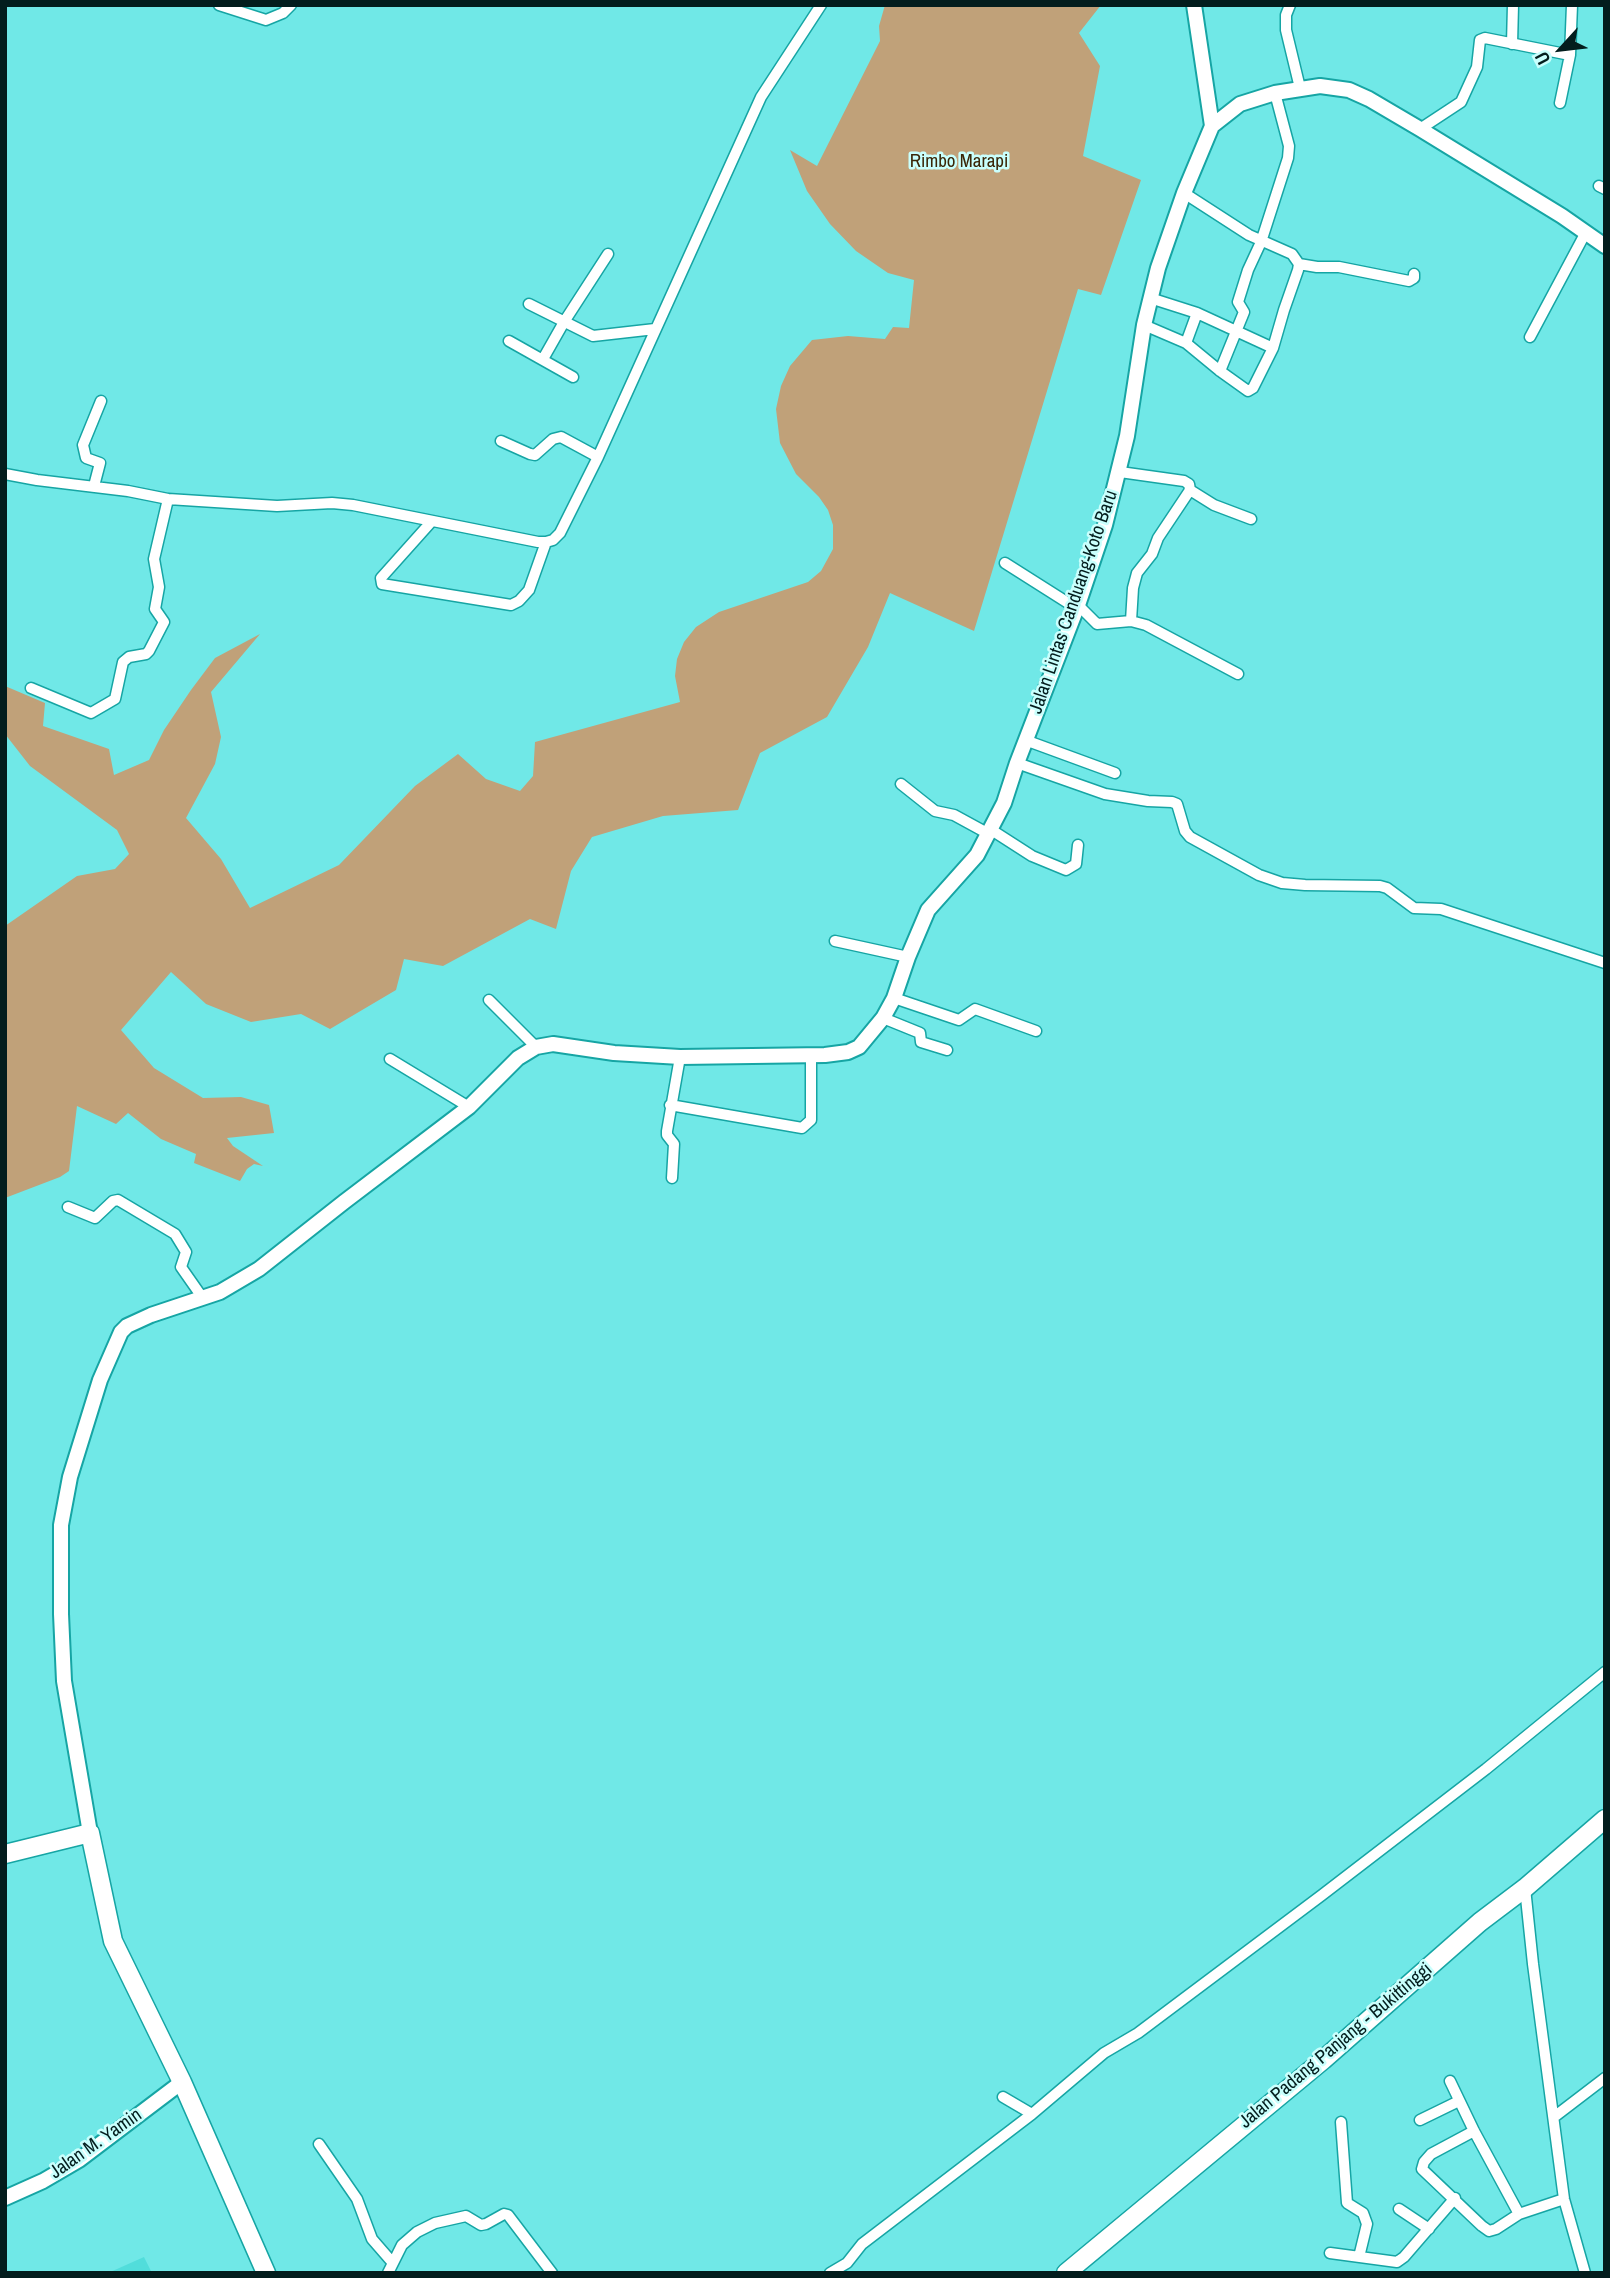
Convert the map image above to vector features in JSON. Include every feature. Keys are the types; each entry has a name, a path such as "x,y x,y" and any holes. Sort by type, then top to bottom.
{"highway":[{"name":"Jalan Padang Panjang - Bukittinggi","path":"1066,2273 1323,2060 1480,1922 1525,1888 1605,1819"},
{"path":"5,1846 89,1828"},
{"path":"5,1854 89,1828"},
{"path":"89,1828 113,1941 182,2082 266,2273"}],"main road":[{"name":"Jalan Lintas Canduang-Koto Baru","path":"536,1047 553,1044 614,1053 680,1057 818,1055 848,1052 859,1047 883,1018 894,998 928,910 977,855 1004,803 1105,525 1120,472 1144,325 1158,268 1184,193 1212,126 1194,5"},
{"path":"1212,126 1240,104 1275,93 1300,88 1328,87 1349,90 1420,129 1605,246"},
{"path":"1209,99 1240,104"},
{"path":"89,1828 67,1706 62,1651 61,1525 66,1493 100,1380 121,1332 135,1321 220,1292 260,1269 469,1107 518,1058 536,1047"},
{"name":"Jalan M. Yamin","path":"5,2198 43,2181 79,2160 182,2082"}],"street":[{"path":"219,5 266,20 283,13 291,5"},
{"path":"5,474 169,499 277,506 342,504 546,542 553,540 560,533 598,457 761,97 821,5"},
{"path":"1290,5 1286,15 1286,30 1300,88"},
{"path":"1512,44 1513,5"},
{"path":"1560,103 1570,55 1572,5"},
{"path":"1420,129 1461,102 1477,67 1480,40 1485,38 1570,55"},
{"path":"1220,371 1244,312 1238,302 1288,158 1289,146 1275,93"},
{"path":"1184,193 1261,242 1292,254 1299,264 1339,267 1409,281 1414,278 1414,274"},
{"path":"1530,337 1586,232"},
{"path":"543,359 608,254"},
{"path":"1144,325 1186,343 1248,391 1253,388 1273,348 1299,264"},
{"path":"1150,298 1197,313 1273,348"},
{"path":"529,304 593,336 655,329"},
{"path":"1186,343 1197,313"},
{"path":"509,341 573,377"},
{"path":"94,486 100,463 86,458 83,445 101,401"},
{"path":"501,441 535,454 553,439 561,438 598,457"},
{"path":"1120,472 1179,480 1189,484 1190,490 1158,538 1152,554 1137,573 1133,588 1131,621"},
{"path":"1190,490 1221,509 1251,519"},
{"path":"31,688 91,713 115,699 123,662 129,657 146,654 164,622 155,609 159,587 154,559 169,499"},
{"path":"432,521 381,578 382,584 511,605 529,590 546,542"},
{"path":"1005,563 1077,606 1097,624 1131,621 1146,625 1238,674"},
{"path":"1025,740 1115,773"},
{"path":"1017,763 1105,794 1177,804 1185,831 1190,837 1259,875 1282,883 1380,886 1387,888 1414,908 1441,909 1605,963"},
{"path":"901,784 935,811 954,815 1032,856 1066,870 1076,864 1079,845"},
{"path":"835,941 908,957"},
{"path":"894,998 959,1020 975,1009 1036,1031"},
{"path":"489,1000 536,1047"},
{"path":"883,1018 920,1033 921,1042 947,1050"},
{"path":"670,1105 802,1128 811,1120 818,1055"},
{"path":"673,1178 674,1144 667,1135 680,1057"},
{"path":"390,1059 469,1107"},
{"path":"68,1207 95,1218 113,1201 118,1200 174,1234 186,1252 181,1267 202,1297"},
{"path":"830,2273 847,2263 862,2244 1032,2114 1104,2053 1138,2033 1407,1830 1605,1672"},
{"path":"1525,1888 1564,2199 1585,2273"},
{"path":"1554,2117 1605,2078"},
{"path":"1450,2081 1519,2214"},
{"path":"1003,2097 1032,2114"},
{"path":"1420,2120 1459,2101"},
{"path":"1341,2122 1348,2203 1363,2213 1367,2224 1359,2257"},
{"path":"1474,2131 1431,2154 1424,2162 1423,2169 1482,2226 1489,2231 1519,2214 1564,2199"},
{"path":"318,2144 357,2199 372,2239 390,2267 402,2245 417,2232 435,2223 466,2216 481,2225 503,2214 508,2215 552,2273"},
{"path":"1330,2253 1396,2262 1404,2257 1455,2198"},
{"path":"1399,2209 1429,2229"}],"shaded area":[{"path":"144,2257 152,2273 108,2273"}],"green space":[{"name":"Rimbo Marapi","path":"885,5 1101,5 1079,33 1100,66 1083,156 1141,180 1101,295 1078,289 974,631 890,593 868,647 827,717 760,753 738,810 663,816 592,837 571,871 556,929 530,919 443,966 404,959 396,990 330,1029 301,1014 251,1022 206,1004 171,972 121,1030 154,1068 203,1098 241,1097 269,1105 274,1133 227,1138 233,1146 263,1166 254,1164 247,1169 240,1181 194,1163 196,1154 161,1139 128,1113 116,1124 77,1106 69,1171 5,1198 5,926 77,876 115,869 129,854 117,830 30,766 5,734 5,686 45,703 43,726 109,749 114,775 149,760 164,730 215,658 260,634 211,692 221,737 215,764 186,818 221,859 250,908 339,865 415,786 458,754 486,779 520,791 533,776 535,742 680,702 675,676 677,659 684,642 696,627 719,612 808,582 821,571 833,549 833,525 828,510 796,474 780,443 776,409 781,386 790,366 812,340 848,336 885,339 893,327 909,328 914,280 888,273 856,251 830,224 807,191 790,150 817,166 880,41 879,26"}]}
